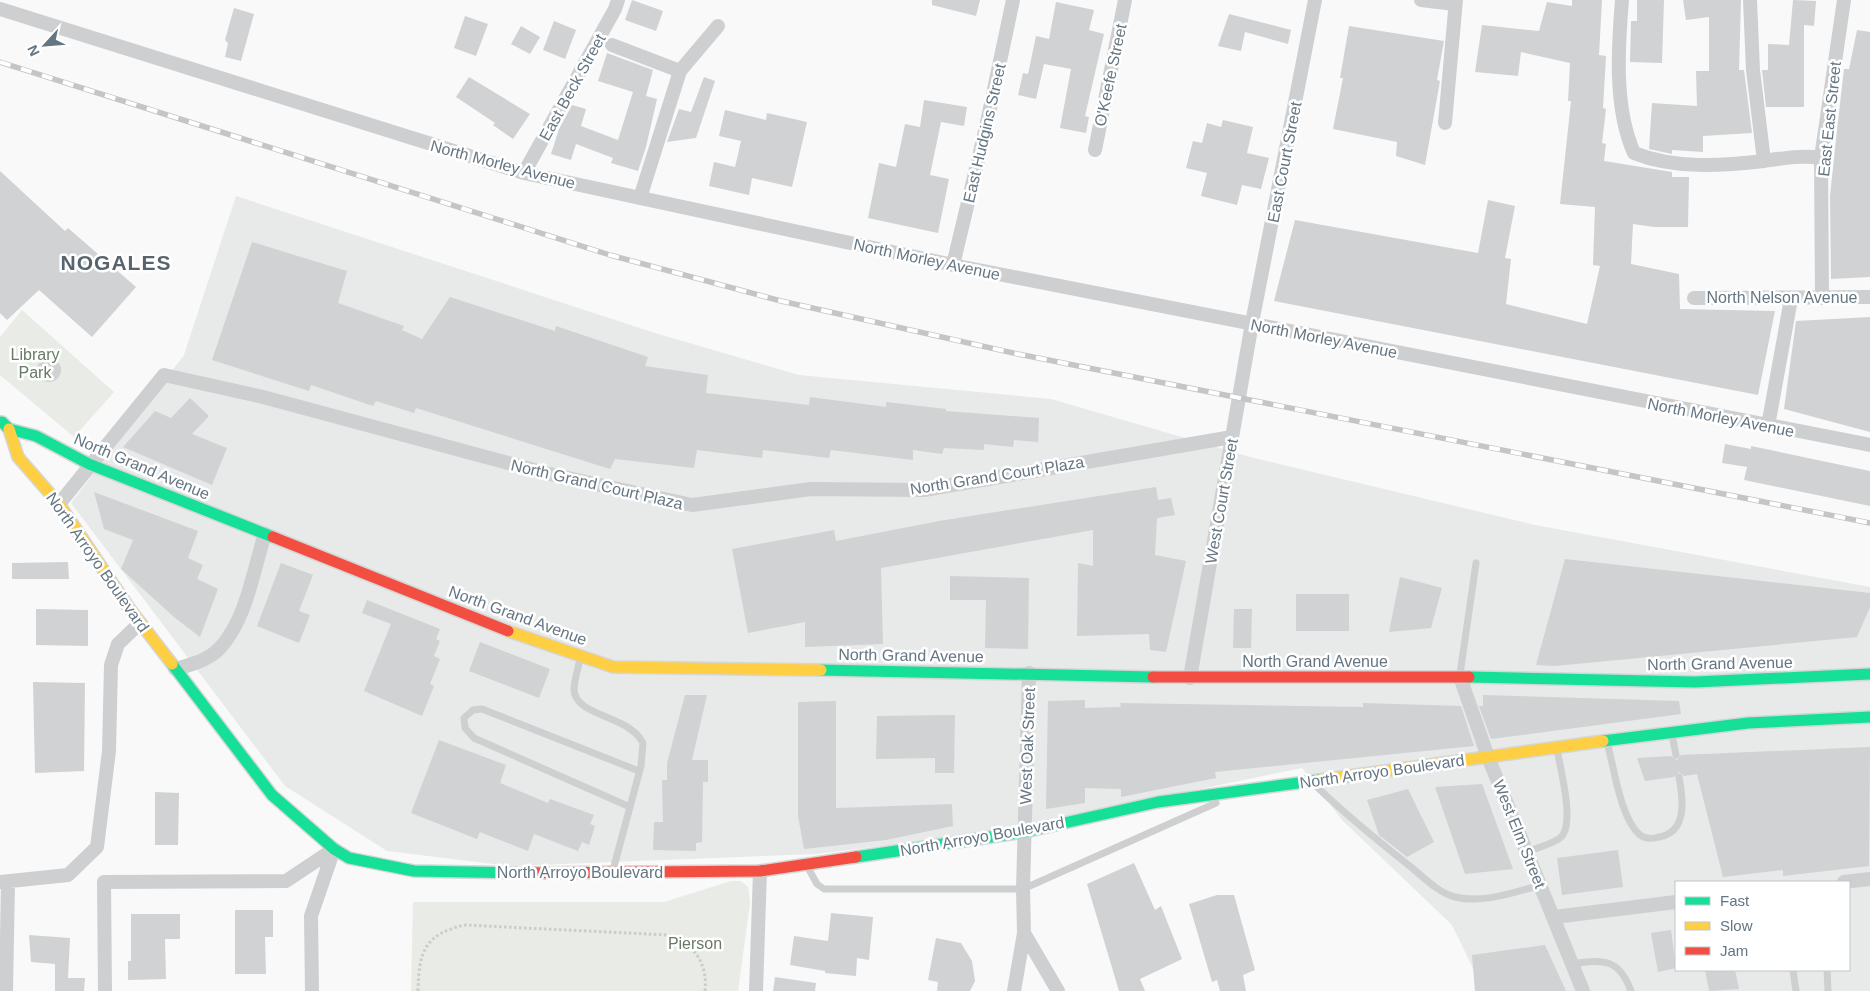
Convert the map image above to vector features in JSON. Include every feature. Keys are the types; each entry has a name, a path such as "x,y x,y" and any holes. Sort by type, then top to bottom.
{"main road":[{"name":"North Grand Avenue","path":"3,428 36,436 90,464 520,636 612,667 1028,673 1190,678 1460,677 1695,682 1870,674"},
{"name":"North Arroyo Boulevard","path":"3,428 18,457 59,504 140,623 272,795 334,849 349,858 414,872 612,873 760,870 1024,832 1158,802 1671,732 1748,723 1870,717"}],"street":[{"name":"East Beck Street","path":"524,173 615,9 618,0"},
{"name":"East Hudgins Street","path":"953,265 1013,0"},
{"name":"O'Keefe Street","path":"1095,150 1125,0"},
{"name":"East Court Street","path":"1252,323 1315,0"},
{"path":"1421,0 1456,2 1445,123"},
{"path":"1622,0 1618,50 1625,134 1634,153 1653,161 1690,165 1764,160 1801,155 1821,158"},
{"path":"1750,0 1753,70 1764,160"},
{"name":"East East Street","path":"1822,298 1821,158 1844,0"},
{"name":"North Morley Avenue","path":"0,9 524,173 953,265 1870,446"},
{"path":"640,198 680,71 718,26"},
{"path":"612,45 680,71"},
{"name":"North Nelson Avenue","path":"1694,298 1791,299 1870,296"},
{"path":"1768,426 1791,299"},
{"name":"West Court Street","path":"1190,678 1252,323"},
{"name":"North Grand Court Plaza","path":"59,504 164,375 263,397 545,474 692,506 811,489 924,490 1232,437"},
{"path":"175,669 197,663 219,649 236,623 265,534"},
{"path":"6,991 4,882 68,875 96,847 109,751 111,665 118,644 140,623"},
{"name":"West Oak Street","path":"1028,673 1023,889 1024,933 1058,991"},
{"name":"West Elm Street","path":"1460,677 1488,757 1583,991"},
{"path":"105,991 104,882 286,881 334,849"},
{"path":"312,991 311,916 334,849"},
{"path":"756,991 760,870"},
{"path":"1850,881 1870,879"},
{"path":"1554,916 1675,902"},
{"path":"1014,991 1024,933"}],"lane":[{"path":"1460,677 1476,563"},
{"path":"580,656 574,691 579,702 590,712 612,718 632,728 639,735 643,752 612,873"},
{"path":"630,807 474,738 465,728 464,718 473,710 482,709 639,771"},
{"path":"1671,732 1676,755"},
{"path":"1607,741 1626,816 1641,836 1650,839 1661,837 1676,827 1682,815 1683,800 1679,777"},
{"path":"1528,852 1560,838 1566,830 1568,817 1557,748"},
{"path":"1311,781 1353,821 1437,888 1454,897 1472,899 1493,898 1541,885"},
{"path":"806,864 817,884 824,889 1023,889 1246,790"},
{"path":"1572,964 1600,960 1612,964 1622,972 1631,991"},
{"path":"1793,971 1796,991"},
{"path":"1827,971 1828,991"}],"path":[{"path":"418,991 419,964 427,944 441,933 465,925 668,935 683,940 698,956 703,964 705,991"}],"shaded area":[{"path":"236,196 655,333 799,375 1051,399 1254,458 1535,525 1870,587 1870,991 1484,991 1452,925 1342,820 1302,768 980,834 816,854 511,866 387,851 285,786 71,503 184,355"}],"green space":[{"name":"Library Park","path":"22,310 114,392 74,437 0,375 0,337"},
{"name":"Pierson","path":"731,881 741,881 748,887 750,903 738,991 411,991 413,902 664,902"}],"building":[{"path":"632,0 663,11 656,31 625,20"},
{"path":"932,0 980,0 976,16 932,5"},
{"path":"1572,0 1602,0 1599,55 1606,56 1603,108 1606,109 1602,143 1606,144 1604,161 1672,172 1672,177 1689,177 1688,227 1654,227 1633,224 1631,264 1679,274 1680,309 1775,311 1758,395 1274,301 1295,220 1478,253 1488,200 1515,206 1505,258 1511,259 1506,304 1587,324 1600,266 1593,265 1595,207 1560,204 1571,101 1568,101 1570,63 1521,52 1518,76 1475,72 1482,25 1539,31 1547,2 1572,6"},
{"path":"1637,0 1664,0 1662,63 1630,62 1631,21 1637,21"},
{"path":"1683,0 1741,0 1739,70 1744,70 1752,133 1703,136 1703,152 1672,150 1672,154 1649,149 1652,103 1697,106 1696,71 1709,71 1709,17 1686,20"},
{"path":"1793,0 1816,1 1814,26 1804,25 1804,107 1766,107 1762,70 1768,70 1768,44 1789,45"},
{"path":"1056,2 1094,10 1089,30 1104,34 1085,116 1089,117 1086,133 1060,128 1071,69 1044,64 1036,99 1018,95 1023,73 1028,74 1036,36 1049,39"},
{"path":"234,8 254,14 241,61 225,57 228,43 225,40"},
{"path":"1229,14 1291,30 1288,44 1245,32 1241,51 1218,46"},
{"path":"465,16 488,24 476,56 454,48"},
{"path":"554,21 576,30 565,59 543,50"},
{"path":"521,26 540,37 530,54 511,44"},
{"path":"1349,26 1444,41 1437,80 1440,81 1425,165 1396,156 1397,142 1333,129 1343,78 1340,78"},
{"path":"1857,30 1870,32 1870,277 1831,279 1830,196 1844,69 1849,69"},
{"path":"607,53 653,70 646,96 657,99 646,147 638,171 611,163 613,158 576,144 571,160 551,154 559,129 572,105 586,109 581,126 618,140 633,92 598,81"},
{"path":"469,77 530,114 513,139 493,125 495,123 456,97"},
{"path":"704,77 715,81 696,138 667,142 679,109 691,112"},
{"path":"924,100 967,107 964,126 941,122 930,175 949,179 938,233 868,218 879,163 896,167 905,124 920,127"},
{"path":"725,110 766,120 767,113 807,122 792,187 752,178 749,195 709,186 714,162 735,167 741,141 719,136"},
{"path":"1223,120 1253,127 1247,153 1269,158 1261,189 1242,185 1237,205 1201,196 1207,173 1186,168 1193,141 1202,143 1207,123 1221,127"},
{"path":"0,171 65,231 68,228 136,287 92,337 39,290 7,320 0,313"},
{"path":"252,242 347,271 338,303 404,326 402,330 422,339 450,297 555,331 556,326 648,357 645,366 708,375 706,393 809,405 810,397 886,407 886,402 946,409 946,411 1039,418 1038,442 1014,440 1013,447 984,444 984,450 944,448 942,454 913,450 913,460 831,450 829,458 763,450 762,458 697,450 694,468 615,459 610,469 416,408 414,413 376,401 373,406 311,385 309,391 212,360"},
{"path":"1870,317 1870,432 1784,409 1796,321"},
{"path":"49,358 57,362 61,370 57,378 49,382 41,378 37,370 41,362"},
{"path":"190,398 209,416 192,434 227,448 212,485 123,447 155,411 171,418"},
{"path":"1725,444 1751,449 1751,446 1870,471 1870,506 1744,480 1747,467 1722,463"},
{"path":"1156,487 1158,500 1171,498 1175,515 1157,518 1155,555 1186,561 1166,652 1150,650 1149,634 1077,636 1078,563 1093,566 1093,530 881,568 883,644 805,647 805,622 748,633 732,549 834,530 836,541 939,521"},
{"path":"94,492 198,531 188,558 203,565 197,579 218,589 200,637 174,617 121,569 133,540 104,529"},
{"path":"1565,559 1870,593 1870,607 1857,637 1555,666 1536,665"},
{"path":"68,562 69,579 12,579 12,563"},
{"path":"281,563 313,575 299,611 310,615 299,643 257,626"},
{"path":"950,576 1029,578 1028,649 985,648 986,600 950,600"},
{"path":"1400,577 1442,588 1431,628 1389,632"},
{"path":"1296,594 1349,594 1349,631 1296,631"},
{"path":"367,600 440,629 436,639 440,641 434,656 440,659 430,684 434,686 422,716 364,691 391,624 362,613"},
{"path":"36,609 88,610 88,646 36,645"},
{"path":"1234,609 1252,609 1251,648 1233,648"},
{"path":"480,642 550,669 539,698 469,671"},
{"path":"33,682 85,683 84,771 35,773"},
{"path":"685,695 707,695 692,760 708,760 708,782 703,782 702,842 696,843 696,851 653,850 654,822 663,822 662,780 667,780 667,763"},
{"path":"1483,695 1679,701 1681,714 1491,739 1479,706 1483,706"},
{"path":"1085,700 1085,708 1121,707 1120,703 1363,707 1363,703 1461,706 1474,746 1215,772 1216,778 1121,797 1121,789 1085,788 1085,803 1046,809 1048,701"},
{"path":"836,701 836,808 952,804 953,826 886,840 804,849 798,816 798,702"},
{"path":"955,715 954,773 935,773 935,758 876,759 877,716"},
{"path":"439,740 506,765 500,783 548,803 550,799 594,815 590,824 595,826 589,845 582,842 578,851 534,834 528,851 480,832 477,839 411,813"},
{"path":"1870,747 1869,866 1783,876 1783,870 1723,877 1697,774 1684,776 1679,772 1674,777 1645,781 1637,758 1671,756 1677,760 1681,755"},
{"path":"1482,784 1513,869 1465,874 1435,787"},
{"path":"1408,789 1434,842 1407,857 1379,835 1367,800"},
{"path":"155,792 179,793 178,845 155,845"},
{"path":"1618,850 1623,887 1562,895 1557,858"},
{"path":"1134,863 1155,910 1161,906 1182,959 1140,979 1145,991 1119,991 1087,884"},
{"path":"1217,895 1234,895 1255,970 1243,975 1246,991 1220,991 1217,980 1212,982 1189,904"},
{"path":"235,910 273,910 273,937 265,937 266,974 235,974"},
{"path":"831,913 873,917 869,960 857,958 856,976 825,973 825,971 790,965 794,936 828,941"},
{"path":"131,914 180,914 180,939 165,939 166,979 128,980 128,961 131,961"},
{"path":"1671,930 1675,968 1658,972 1651,933"},
{"path":"29,935 70,938 68,978 85,978 84,991 55,991 55,964 31,962"},
{"path":"936,938 961,943 972,961 975,981 970,991 937,991 938,982 928,980"},
{"path":"1545,945 1566,991 1475,991 1472,955"},
{"path":"1705,971 1735,971 1739,989 1709,991"},
{"path":"775,977 816,983 815,991 773,991"}],"railway":[{"path":"0,62 610,255 781,301 1018,354 1870,523"}],"traffic: fast":[{"path":"2,422 9,429 36,436 89,464 273,537"},
{"path":"172,664 272,795 334,849 349,858 414,871 526,873"},
{"path":"821,670 1153,677"},
{"path":"1469,677 1695,682 1870,674"},
{"path":"1603,741 1748,723 1870,717"},
{"path":"856,857 1024,832 1158,802 1320,780"}],"traffic: slow":[{"path":"9,429 18,457 59,504 129,608 172,664"},
{"path":"508,631 613,667 821,670"},
{"path":"1320,780 1603,741"}],"traffic: jam":[{"path":"273,537 508,631"},
{"path":"1153,677 1469,677"},
{"path":"526,873 760,871 856,857"}],"district":[{"name":"NOGALES","path":"116,263"}]}
